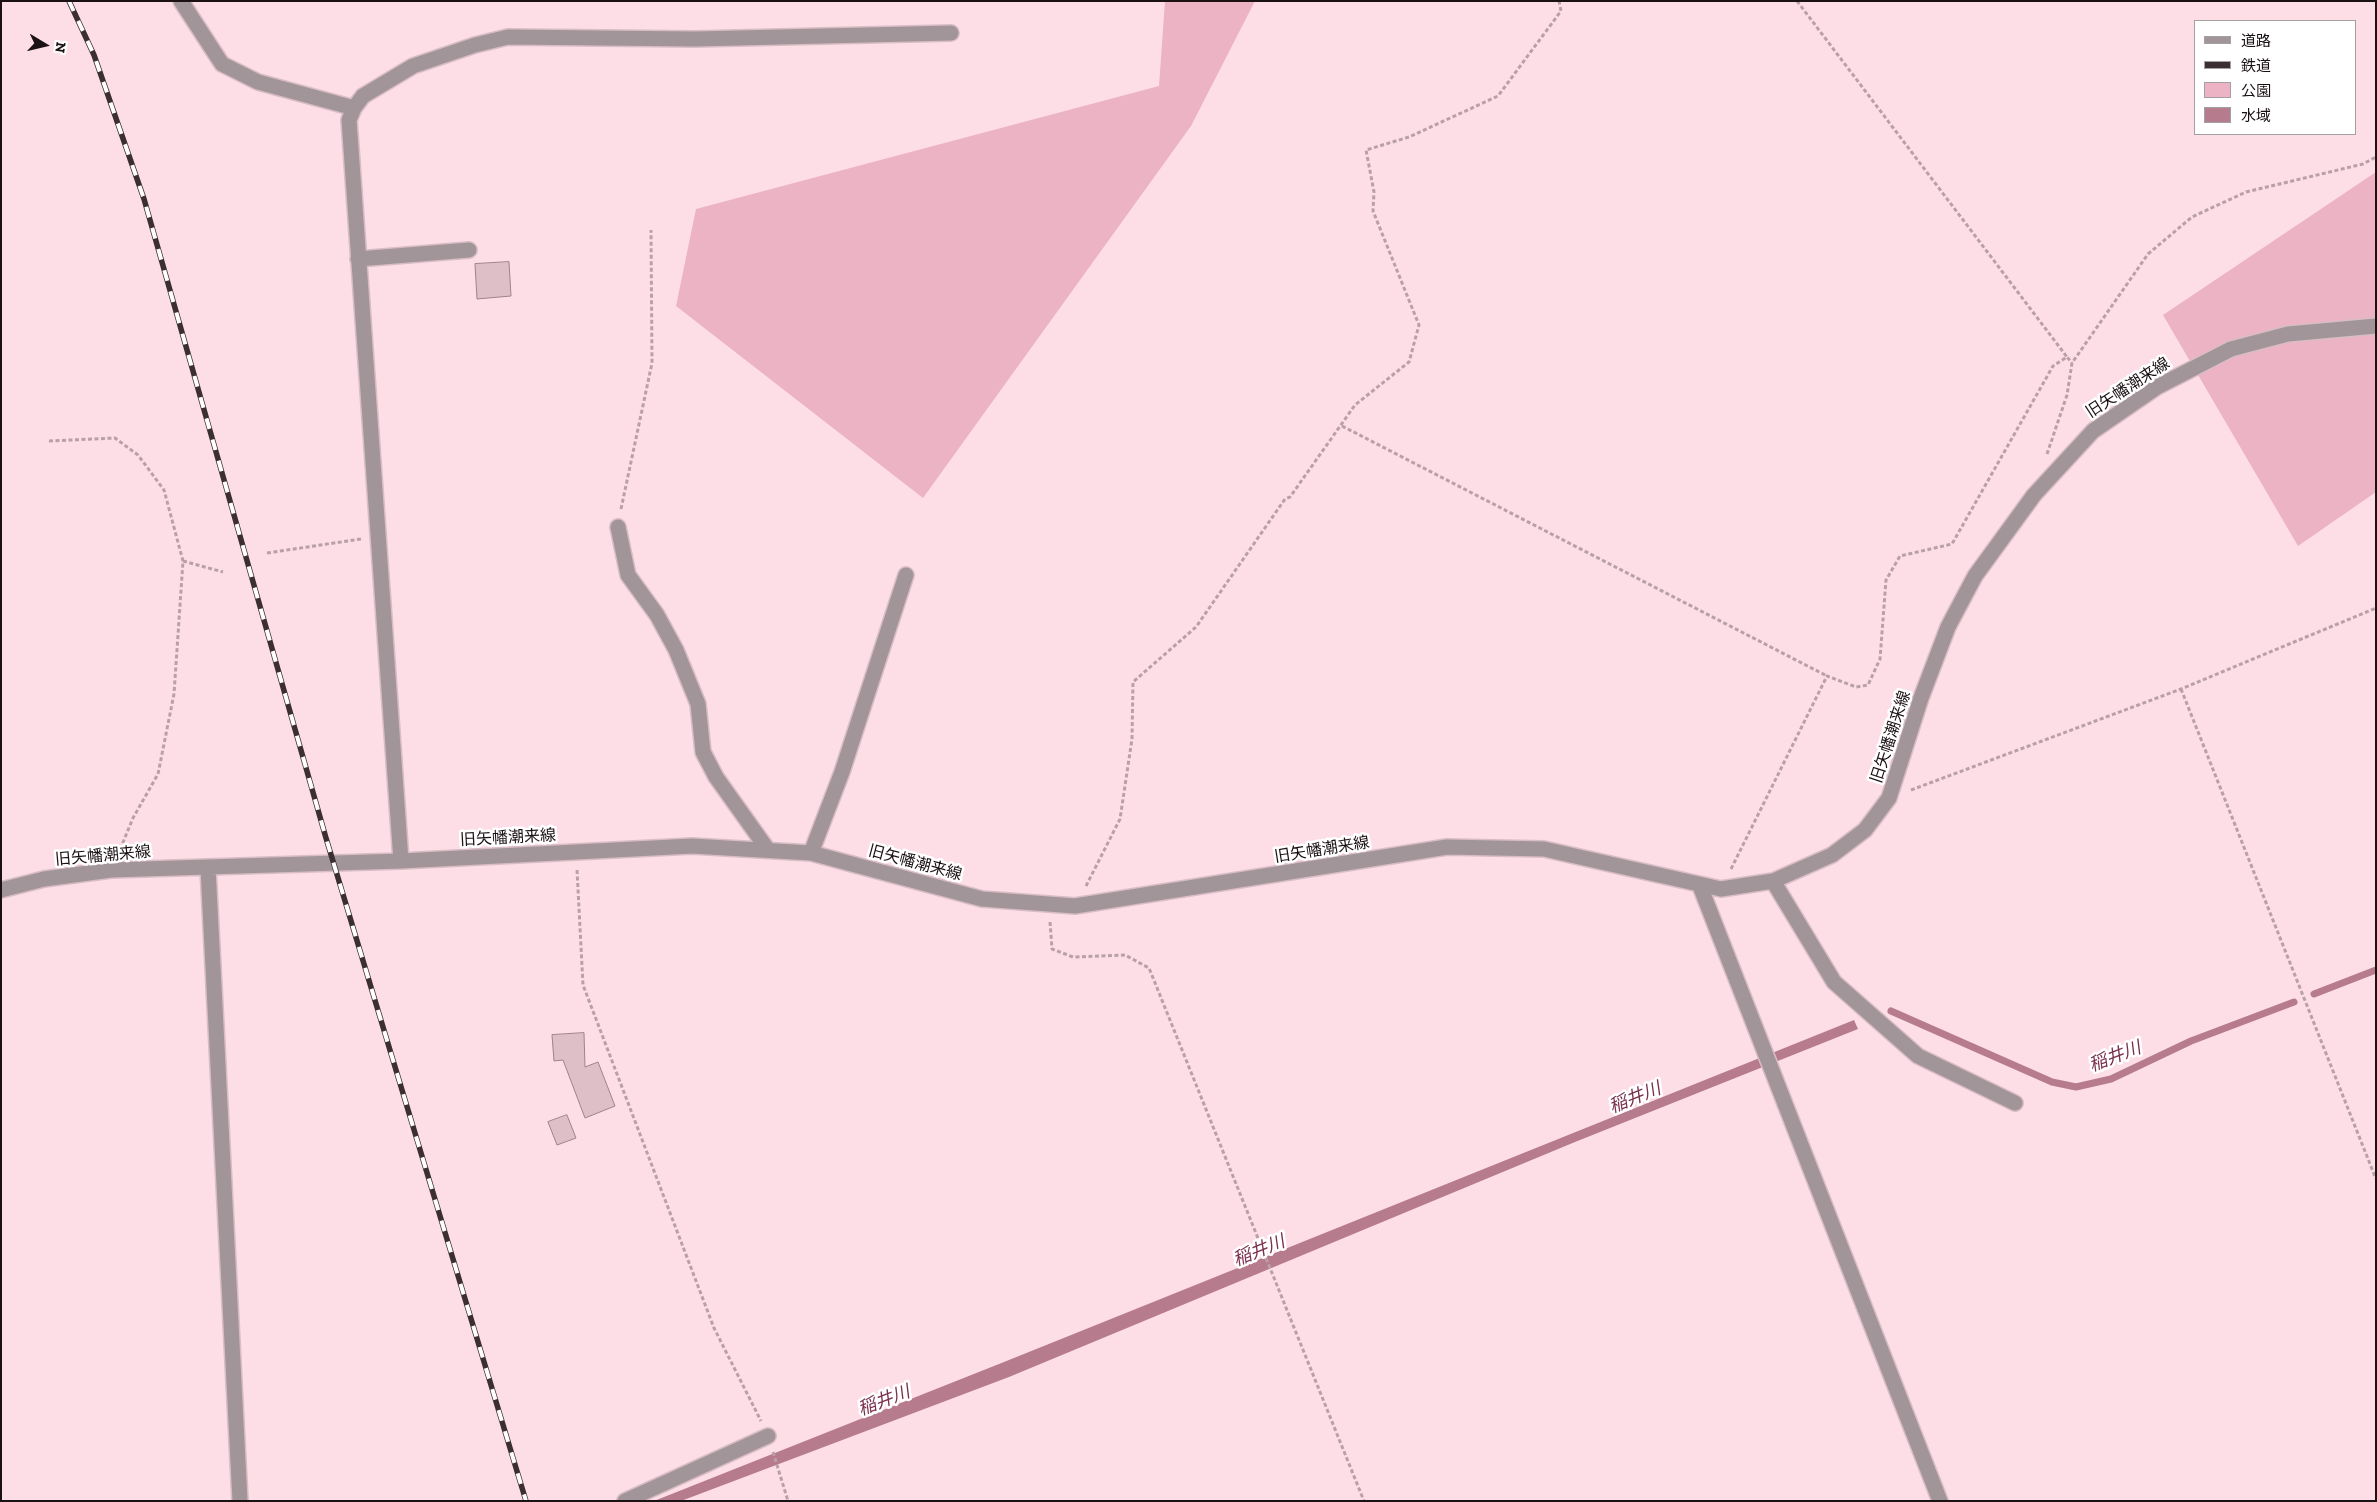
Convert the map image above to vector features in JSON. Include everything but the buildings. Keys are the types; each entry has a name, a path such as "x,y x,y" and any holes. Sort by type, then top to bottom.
{"street":[{"path":"181,1 222,64 258,82 354,108"},
{"path":"401,861 376,536 349,120 354,108 363,96 413,66 475,45 508,37 695,39 951,33"},
{"path":"358,259 469,250"},
{"name":"旧矢幡潮来線","path":"1,890 44,879 111,870 401,861 692,846 811,853 982,899 1075,906 1447,847 1544,848 1700,886 1721,889 1772,881 1832,855 1865,830 1889,798 1921,698 1948,627 1975,576 2034,495 2093,431 2157,387 2231,350 2288,334 2376,326"},
{"path":"618,527 628,575 657,615 672,643 698,704 703,752 716,777 768,850"},
{"path":"811,853 842,772 906,575"},
{"path":"208,868 240,1501"},
{"path":"1772,881 1834,982 1918,1056 2014,1102"},
{"path":"1700,886 1940,1501"},
{"path":"625,1501 770,1442"}],"path":[{"path":"1075,906 1120,819 1132,739 1133,682 1196,627 1285,498 1290,497 1342,426 1354,405 1409,362 1419,325 1373,211 1374,192 1366,150 1409,137 1498,96 1561,11 1559,1"},
{"path":"1797,1 2072,363"},
{"path":"2045,457 2068,395 2072,363 2148,254 2192,217 2246,192 2363,164 2376,157"},
{"path":"618,527 652,364 651,230"},
{"path":"1342,426 1827,676 1856,686 1868,685 1880,659 1886,580 1900,556 1952,544 2053,366 2067,357"},
{"path":"49,441 115,438 138,455 164,490 183,561 174,694 158,774 133,818 111,870"},
{"path":"267,553 376,536"},
{"path":"183,561 223,572"},
{"path":"1889,798 2181,689 2376,608"},
{"path":"1721,889 1827,676"},
{"path":"2181,689 2376,1179"},
{"path":"576,852 583,985 714,1328 770,1442 788,1501"},
{"path":"1048,904 1052,949 1073,957 1125,955 1148,968 1364,1501"}],"green space":[{"path":"1165,1 1255,1 1191,126 923,498 676,306 696,209 1159,86"},
{"path":"2376,172 2376,492 2298,546 2163,315"}],"water":[{"path":"1854,1020 1858,1029 1575,1142 1009,1377 681,1501 654,1501 1004,1362"}],"waterway":[{"name":"稲井川","path":"2314,994 2376,970"},
{"name":"稲井川","path":"1891,1011 2052,1082 2076,1087 2111,1079 2191,1041 2294,1002"}],"railway":[{"path":"69,1 94,55 144,199 326,838 526,1501"}]}
